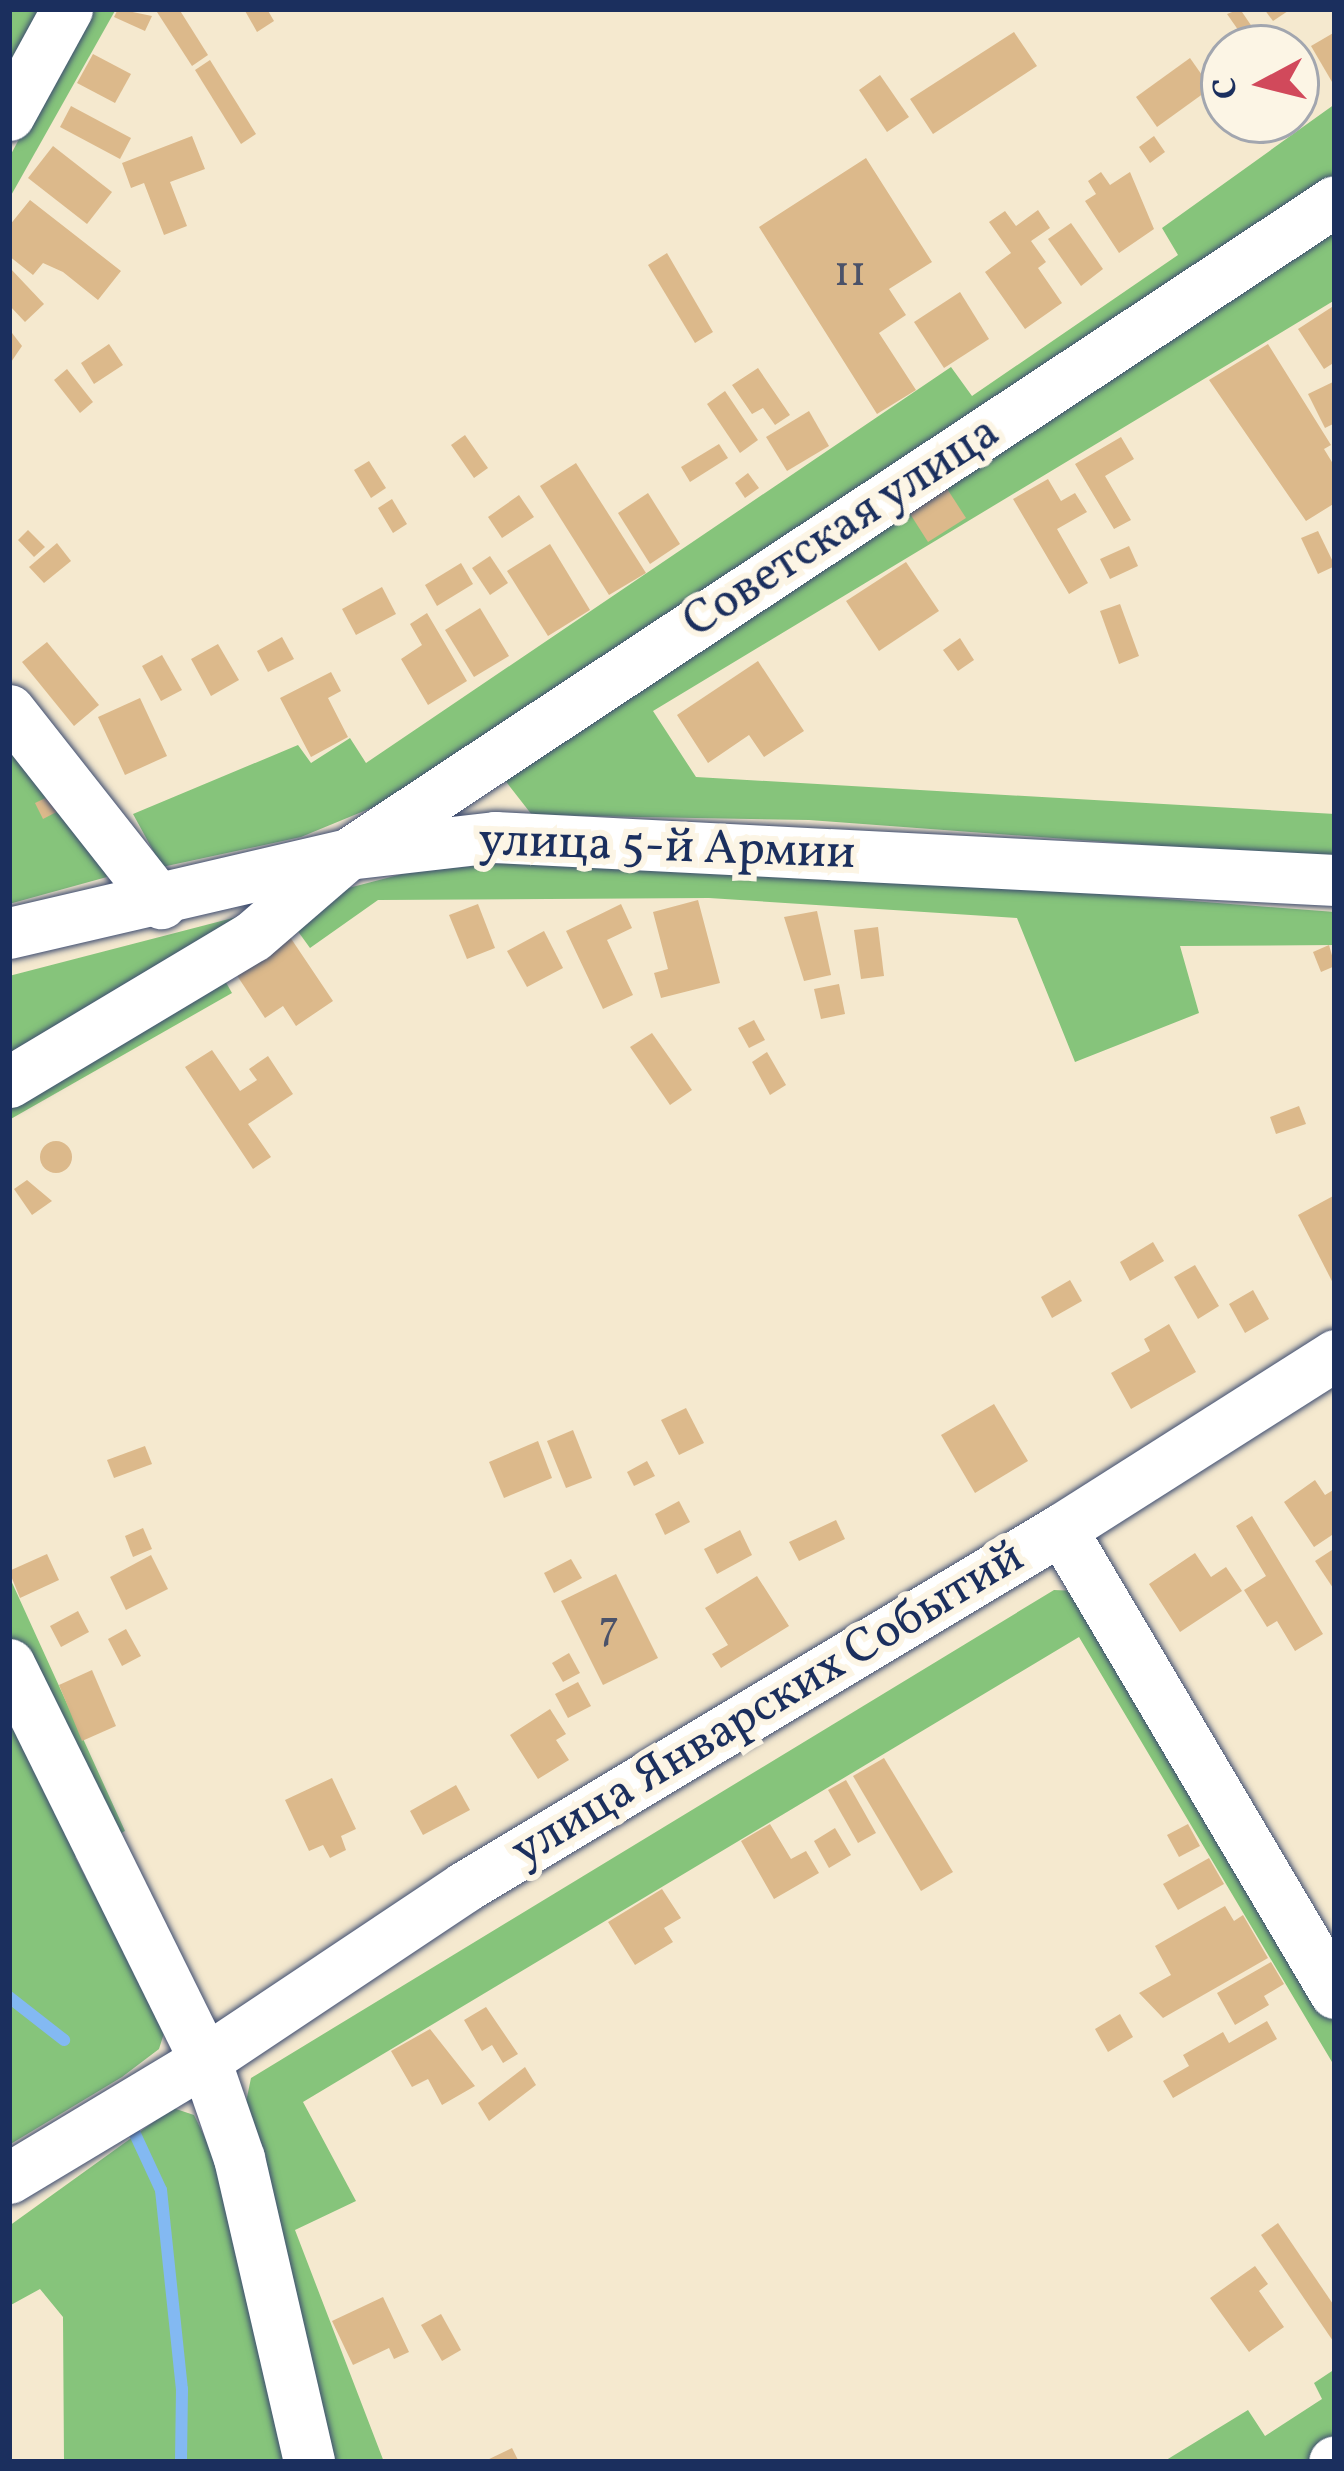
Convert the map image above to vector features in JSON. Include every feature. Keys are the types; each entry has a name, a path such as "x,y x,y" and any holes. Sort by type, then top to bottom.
{"street":[{"path":"9,115 67,9"},
{"name":"Советская улица","path":"348,854 1335,201"},
{"path":"9,710 161,903"},
{"name":"улица 5-й Армии","path":"9,933 161,903 348,854 495,837 1335,880"},
{"path":"9,1082 253,936 348,854"},
{"name":"улица Январских Событий","path":"9,2178 205,2060 464,1887 1061,1529 1335,1355"},
{"path":"1061,1529 1335,1993"},
{"path":"9,1664 205,2060 239,2158 309,2462"}],"green space":[{"path":"9,9 45,9 9,73"},
{"path":"88,9 116,9 9,199 9,158"},
{"path":"1335,104 1335,179 381,804 301,837 162,867 133,814 298,745 311,763 350,738 366,763 951,367 972,396 1178,255 1162,228 1279,144 1320,144 1320,115"},
{"path":"1335,231 1335,300 653,711 696,777 1335,814 1335,859 809,820 532,815 504,779"},
{"path":"9,726 79,810 107,877 9,904"},
{"path":"514,862 986,885 1335,912 1335,945 1180,946 1199,1013 1075,1062 1017,918 709,898 378,900 310,948 297,930 224,979 232,993 9,1120 9,976 410,872"},
{"path":"9,1576 125,1831 75,1857 165,2030 159,2049 122,2077 9,2145"},
{"path":"1054,1590 1077,1591 1335,2008 1335,2067 1079,1637 303,2102 356,2201 295,2230 384,2462 328,2462 246,2102 251,2078"},
{"path":"173,2108 194,2115 216,2160 290,2462 64,2462 63,2317 40,2289 9,2306 9,2226"},
{"path":"1335,2369 1335,2446 1309,2462 1163,2462 1248,2410 1265,2436 1322,2399 1314,2383"}],"building":[{"path":"118,9 152,16 145,31 114,17"},
{"path":"155,9 179,9 208,55 192,66"},
{"path":"244,9 267,9 274,21 257,32"},
{"path":"1240,9 1250,24 1234,24 1227,14"},
{"path":"1264,9 1291,9 1273,21"},
{"path":"1014,32 1037,66 933,134 910,99"},
{"path":"1335,32 1335,87 1320,61 1320,41"},
{"path":"93,54 131,74 115,103 77,83"},
{"path":"1190,58 1200,72 1200,96 1157,127 1136,97"},
{"path":"210,60 256,134 241,144 195,70"},
{"path":"880,75 909,117 887,132 859,90"},
{"path":"71,106 131,138 120,159 60,127"},
{"path":"192,136 205,169 170,182 187,226 164,235 144,183 131,188 122,163"},
{"path":"1154,136 1165,152 1150,163 1139,147"},
{"path":"53,146 112,192 87,224 28,178"},
{"path":"866,158 932,262 889,289 906,315 879,333 916,390 877,414 759,227"},
{"path":"1101,172 1110,185 1130,172 1154,229 1119,253 1085,201 1096,194 1088,181"},
{"path":"30,200 121,271 98,300 63,272 43,263 33,275 9,256 9,226"},
{"path":"1038,210 1050,228 1031,241 1046,262 1038,268 1062,303 1025,329 985,272 1011,253 989,222 1005,211 1016,226"},
{"path":"1071,223 1103,269 1081,286 1048,239"},
{"path":"667,253 713,332 695,343 648,265"},
{"path":"9,267 44,304 25,322 9,305"},
{"path":"960,292 989,339 944,368 914,322"},
{"path":"1335,305 1335,362 1324,369 1298,329"},
{"path":"9,329 22,346 9,365"},
{"path":"109,344 123,365 94,384 81,363"},
{"path":"1268,344 1331,445 1324,449 1335,467 1335,503 1306,521 1209,380"},
{"path":"758,368 790,415 775,425 763,408 752,414 732,385"},
{"path":"67,369 93,402 80,413 54,380"},
{"path":"1335,381 1335,423 1325,428 1308,394"},
{"path":"725,391 758,440 740,453 707,404"},
{"path":"809,411 829,446 787,471 766,437"},
{"path":"465,435 488,468 474,478 451,445"},
{"path":"1121,437 1134,459 1105,476 1131,520 1114,529 1075,464"},
{"path":"719,444 728,458 690,482 681,467"},
{"path":"369,461 386,488 371,498 354,470"},
{"path":"576,463 646,573 609,595 540,486"},
{"path":"748,473 759,488 745,498 735,483"},
{"path":"1048,479 1061,501 1075,493 1087,512 1057,529 1088,583 1069,594 1013,499"},
{"path":"944,484 966,518 928,542 907,509"},
{"path":"648,493 680,544 650,564 618,513"},
{"path":"519,495 534,517 502,538 488,517"},
{"path":"392,499 407,524 393,533 378,508"},
{"path":"28,530 45,547 34,557 18,540"},
{"path":"1318,531 1335,566 1318,574 1301,538"},
{"path":"57,543 71,561 44,583 29,567"},
{"path":"550,544 590,610 548,636 507,571"},
{"path":"1129,546 1138,566 1110,579 1100,559"},
{"path":"490,556 508,583 490,595 472,568"},
{"path":"906,562 939,611 879,651 846,601"},
{"path":"461,563 473,584 437,606 425,585"},
{"path":"382,587 396,614 356,635 342,609"},
{"path":"1120,604 1139,656 1119,664 1100,611"},
{"path":"480,608 509,656 474,677 445,630"},
{"path":"427,613 467,681 428,705 401,659 422,645 410,624"},
{"path":"282,637 294,659 268,672 257,651"},
{"path":"960,638 974,660 958,671 943,650"},
{"path":"47,642 99,705 74,726 22,662"},
{"path":"218,644 239,680 211,696 191,659"},
{"path":"162,655 182,690 161,701 142,666"},
{"path":"758,661 804,731 764,757 749,735 708,763 677,715"},
{"path":"331,672 341,691 328,698 348,737 311,757 280,698"},
{"path":"140,698 167,756 125,775 98,717"},
{"path":"60,791 68,806 43,819 35,803"},
{"path":"698,900 720,983 661,998 654,973 668,969 653,912"},
{"path":"478,904 495,948 467,959 449,915"},
{"path":"621,904 632,928 607,940 633,995 603,1009 566,931"},
{"path":"817,911 831,975 804,981 784,917"},
{"path":"878,927 884,976 861,979 854,930"},
{"path":"544,931 563,968 527,987 507,951"},
{"path":"290,937 333,1001 296,1026 283,1006 265,1018 236,974"},
{"path":"1329,945 1335,966 1321,972 1313,952"},
{"path":"839,984 845,1014 821,1019 814,989"},
{"path":"754,1020 765,1040 749,1048 738,1028"},
{"path":"652,1033 692,1090 670,1105 630,1047"},
{"path":"212,1050 240,1091 257,1080 249,1069 268,1056 293,1094 248,1124 271,1157 253,1169 185,1067"},
{"path":"767,1052 786,1085 770,1095 752,1062"},
{"path":"1299,1106 1306,1124 1276,1134 1270,1117"},
{"path":"56,1141 67,1146 72,1157 67,1168 56,1173 45,1168 40,1157 45,1146"},
{"path":"27,1180 52,1201 32,1215 14,1189"},
{"path":"1335,1195 1335,1287 1298,1215"},
{"path":"1153,1242 1164,1261 1130,1281 1120,1262"},
{"path":"1195,1265 1219,1306 1198,1319 1174,1277"},
{"path":"1070,1280 1082,1301 1052,1318 1041,1297"},
{"path":"1253,1290 1269,1319 1245,1333 1229,1304"},
{"path":"1169,1324 1196,1372 1131,1409 1111,1373 1150,1351 1144,1339"},
{"path":"994,1404 1028,1461 975,1493 941,1435"},
{"path":"686,1408 704,1443 679,1455 661,1420"},
{"path":"573,1430 592,1478 566,1488 547,1441"},
{"path":"538,1441 552,1478 504,1498 489,1462"},
{"path":"145,1446 152,1464 114,1478 107,1460"},
{"path":"647,1461 655,1476 634,1486 627,1472"},
{"path":"1315,1480 1325,1495 1335,1489 1335,1533 1314,1547 1284,1502"},
{"path":"679,1501 690,1522 665,1535 655,1514"},
{"path":"1252,1516 1323,1634 1295,1651 1277,1621 1267,1627 1244,1590 1266,1576 1236,1526"},
{"path":"836,1520 845,1539 799,1561 789,1542"},
{"path":"143,1528 152,1549 133,1557 125,1536"},
{"path":"740,1530 752,1555 717,1574 704,1549"},
{"path":"1335,1548 1335,1591 1315,1561"},
{"path":"1195,1553 1211,1577 1226,1567 1242,1591 1180,1632 1149,1584"},
{"path":"47,1554 59,1580 20,1598 9,1571"},
{"path":"151,1555 168,1589 126,1610 110,1577"},
{"path":"571,1559 582,1578 554,1593 544,1573"},
{"path":"616,1574 658,1658 603,1685 561,1601"},
{"path":"757,1576 789,1626 721,1668 712,1654 728,1645 705,1608"},
{"path":"78,1611 89,1632 61,1647 50,1626"},
{"path":"126,1629 141,1656 122,1666 108,1639"},
{"path":"569,1653 580,1673 563,1682 552,1663"},
{"path":"92,1670 116,1726 82,1741 59,1685"},
{"path":"578,1682 591,1706 568,1718 555,1694"},
{"path":"550,1709 566,1734 556,1740 569,1760 538,1779 510,1735"},
{"path":"884,1758 953,1872 921,1891 853,1776"},
{"path":"332,1778 356,1829 341,1836 346,1850 330,1858 323,1845 309,1851 285,1800"},
{"path":"846,1780 876,1833 858,1843 828,1790"},
{"path":"456,1785 470,1810 423,1835 410,1811"},
{"path":"770,1824 791,1859 806,1851 819,1873 774,1899 741,1841"},
{"path":"1188,1824 1200,1846 1179,1857 1167,1835"},
{"path":"835,1828 851,1855 829,1868 814,1841"},
{"path":"1209,1858 1224,1884 1178,1910 1163,1884"},
{"path":"662,1889 681,1918 664,1928 673,1942 635,1965 608,1922"},
{"path":"1225,1906 1234,1921 1243,1915 1268,1958 1163,2018 1139,1993 1171,1975 1155,1946"},
{"path":"1271,1962 1284,1984 1264,1996 1269,2005 1235,2025 1217,1993"},
{"path":"486,2007 518,2054 503,2063 492,2045 482,2051 464,2020"},
{"path":"1120,2014 1133,2037 1108,2052 1095,2029"},
{"path":"1267,2021 1277,2039 1173,2098 1163,2081 1189,2066 1183,2055 1223,2032 1229,2043"},
{"path":"430,2029 475,2086 442,2105 428,2079 412,2087 391,2051"},
{"path":"525,2067 536,2085 489,2121 478,2103"},
{"path":"1278,2223 1335,2307 1335,2344 1261,2235"},
{"path":"1255,2266 1268,2284 1259,2291 1284,2327 1249,2352 1210,2298"},
{"path":"383,2297 409,2352 394,2359 389,2348 353,2365 332,2321"},
{"path":"441,2314 461,2350 442,2361 421,2325"},
{"path":"512,2448 519,2462 483,2462"}],"waterway":[{"path":"9,1997 64,2040"},
{"path":"135,2134 161,2190 182,2389 181,2462"}]}
